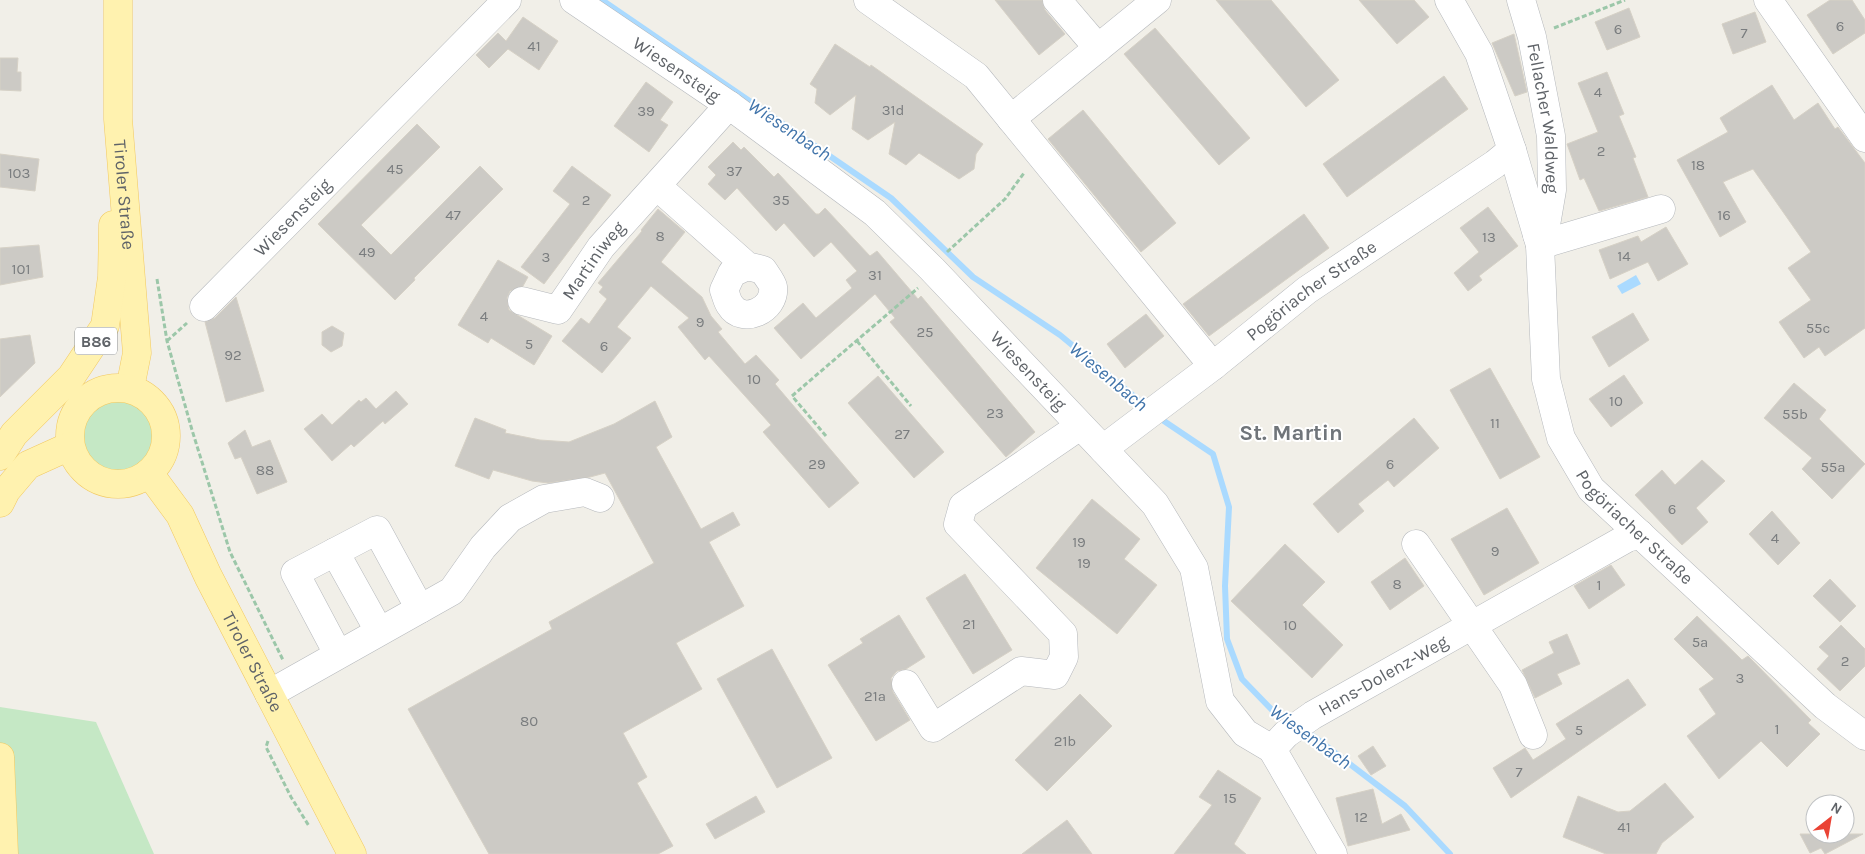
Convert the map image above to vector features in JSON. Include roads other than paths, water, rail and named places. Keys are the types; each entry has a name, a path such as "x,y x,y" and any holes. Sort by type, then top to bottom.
{"main road":[{"name":"Tiroler Straße","path":"118,0 118,119 138,352 130,388"},
{"name":"B86","path":"0,456 14,434 71,377 105,326 112,277 113,217 124,196"},
{"path":"130,388 152,402 164,421 165,446 160,459 149,473 136,481 123,484 99,480 84,471 76,461 70,446 69,430 74,414 82,403 103,389 130,388"},
{"path":"0,503 6,491 28,466 70,446"},
{"name":"Tiroler Straße","path":"149,473 180,515 200,560 352,854"},
{"path":"0,757 4,854"}],"street":[{"name":"Wiesensteig","path":"204,307 507,0"},
{"name":"Wiesensteig","path":"574,0 729,105 875,213 936,273 1154,504 1194,568 1220,701 1244,733 1279,741"},
{"path":"868,0 976,76 1214,366"},
{"path":"1057,0 1098,48"},
{"path":"1011,119 1157,0"},
{"name":"Pogöriacher Straße","path":"1448,0 1479,53 1512,150 1538,240 1546,379 1562,438 1591,489 1825,706 1865,736"},
{"name":"Fellacher Waldweg","path":"1521,0 1532,37 1551,145 1552,190 1550,206 1546,225 1538,240"},
{"path":"1768,0 1865,138"},
{"name":"Martiniweg","path":"522,301 558,310 601,247 658,187 729,105"},
{"name":"Pogöriacher Straße","path":"1103,449 1163,402 1214,366 1307,290 1495,164 1512,150"},
{"path":"658,187 747,266"},
{"path":"1538,240 1661,209"},
{"path":"906,684 934,728 1021,671 1055,674 1064,657 1063,634 958,524 963,506 1080,426"},
{"path":"269,694 452,591 483,547 510,518 544,499 585,492 600,498"},
{"path":"338,654 296,574 336,552 377,530 420,609"},
{"name":"Hans-Dolenz-Weg","path":"1279,741 1313,715 1627,538 1640,534"},
{"path":"1416,544 1513,685 1533,735"},
{"path":"336,552 379,631"},
{"path":"1279,741 1333,854"}],"water":[{"path":"1636,275 1641,284 1622,294 1617,286"}],"waterway":[{"name":"Wiesenbach","path":"602,0 891,198 973,277 1060,335 1147,407"},
{"name":"Wiesenbach","path":"1158,417 1213,454 1229,507 1225,586 1227,639 1242,679 1272,710 1292,722"},
{"name":"Wiesenbach","path":"1305,730 1405,806 1450,854"}],"district":[{"name":"St. Martin","path":"1291,432"}]}
